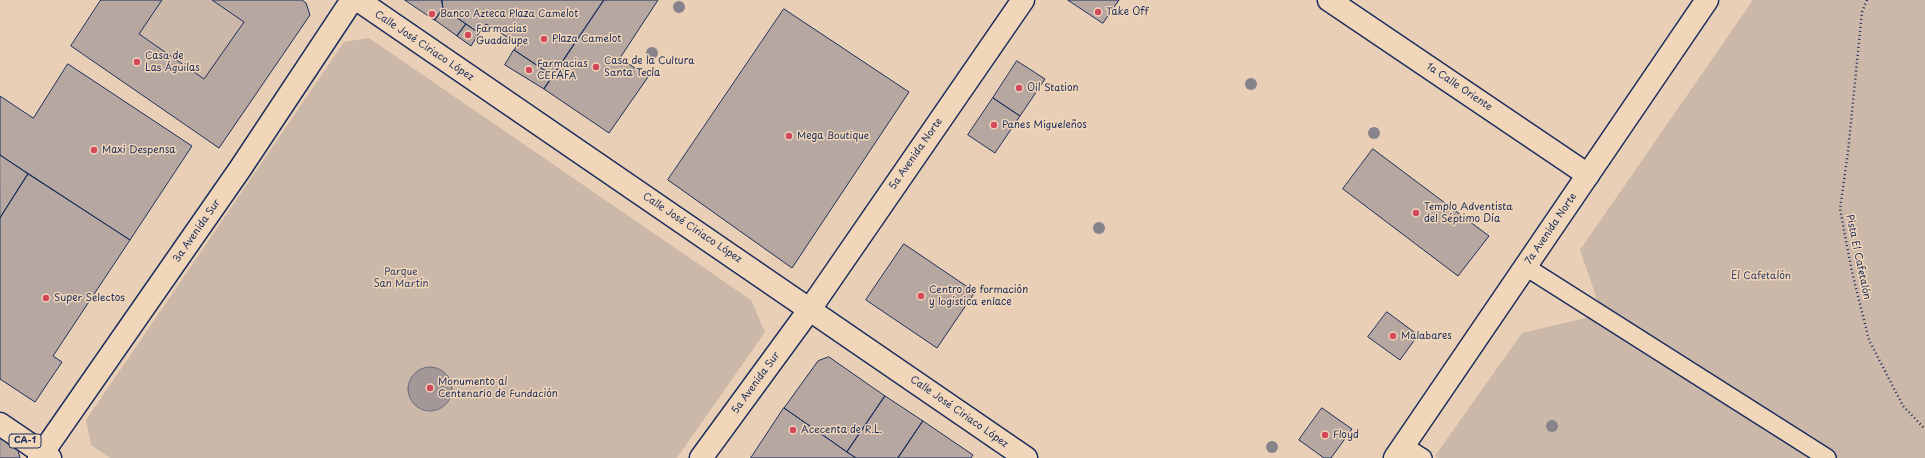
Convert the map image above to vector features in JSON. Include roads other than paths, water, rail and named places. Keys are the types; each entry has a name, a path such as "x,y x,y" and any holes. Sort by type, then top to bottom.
{"street":[{"name":"3a Avenida Sur","path":"44,456 240,169 352,0"},
{"name":"Calle José Ciriaco López","path":"358,0 1026,458"},
{"name":"5a Avenida Norte","path":"810,309 1023,0"},
{"name":"1a Calle Oriente","path":"1329,0 1588,175"},
{"name":"7a Avenida Norte","path":"1399,452 1707,0"},
{"name":"5a Avenida Sur","path":"701,458 810,309"},
{"name":"CA-1","path":"0,424 44,456"}],"lane":[{"path":"1526,267 1828,458"},
{"path":"1399,452 1422,458"}],"place":[{"name":"Take Off","path":"1098,12"},
{"name":"Banco Azteca Plaza Camelot","path":"432,14"},
{"name":"Farmacias Guadalupe","path":"468,35"},
{"name":"Plaza Camelot","path":"544,39"},
{"name":"Casa de Las Águilas","path":"137,62"},
{"name":"Casa de la Cultura Santa Tecla","path":"596,67"},
{"name":"Farmacias CEFAFA","path":"529,70"},
{"name":"Oil Station","path":"1019,88"},
{"name":"Panes Migueleños","path":"994,125"},
{"name":"Mega Boutique","path":"789,136"},
{"name":"Maxi Despensa","path":"94,150"},
{"name":"Templo Adventista del Séptimo Día","path":"1416,213"},
{"name":"Centro de formación y logística enlace","path":"921,296"},
{"name":"Super Selectos","path":"46,298"},
{"name":"Malabares","path":"1393,336"},
{"name":"Monumento al Centenario de Fundación","path":"430,388"},
{"name":"Acecenta de R.L.","path":"793,430"},
{"name":"Floyd","path":"1325,435"}],"park label":[{"name":"El Cafetalón","path":"1761,276"},
{"name":"Parque San Martín","path":"401,278"}]}
